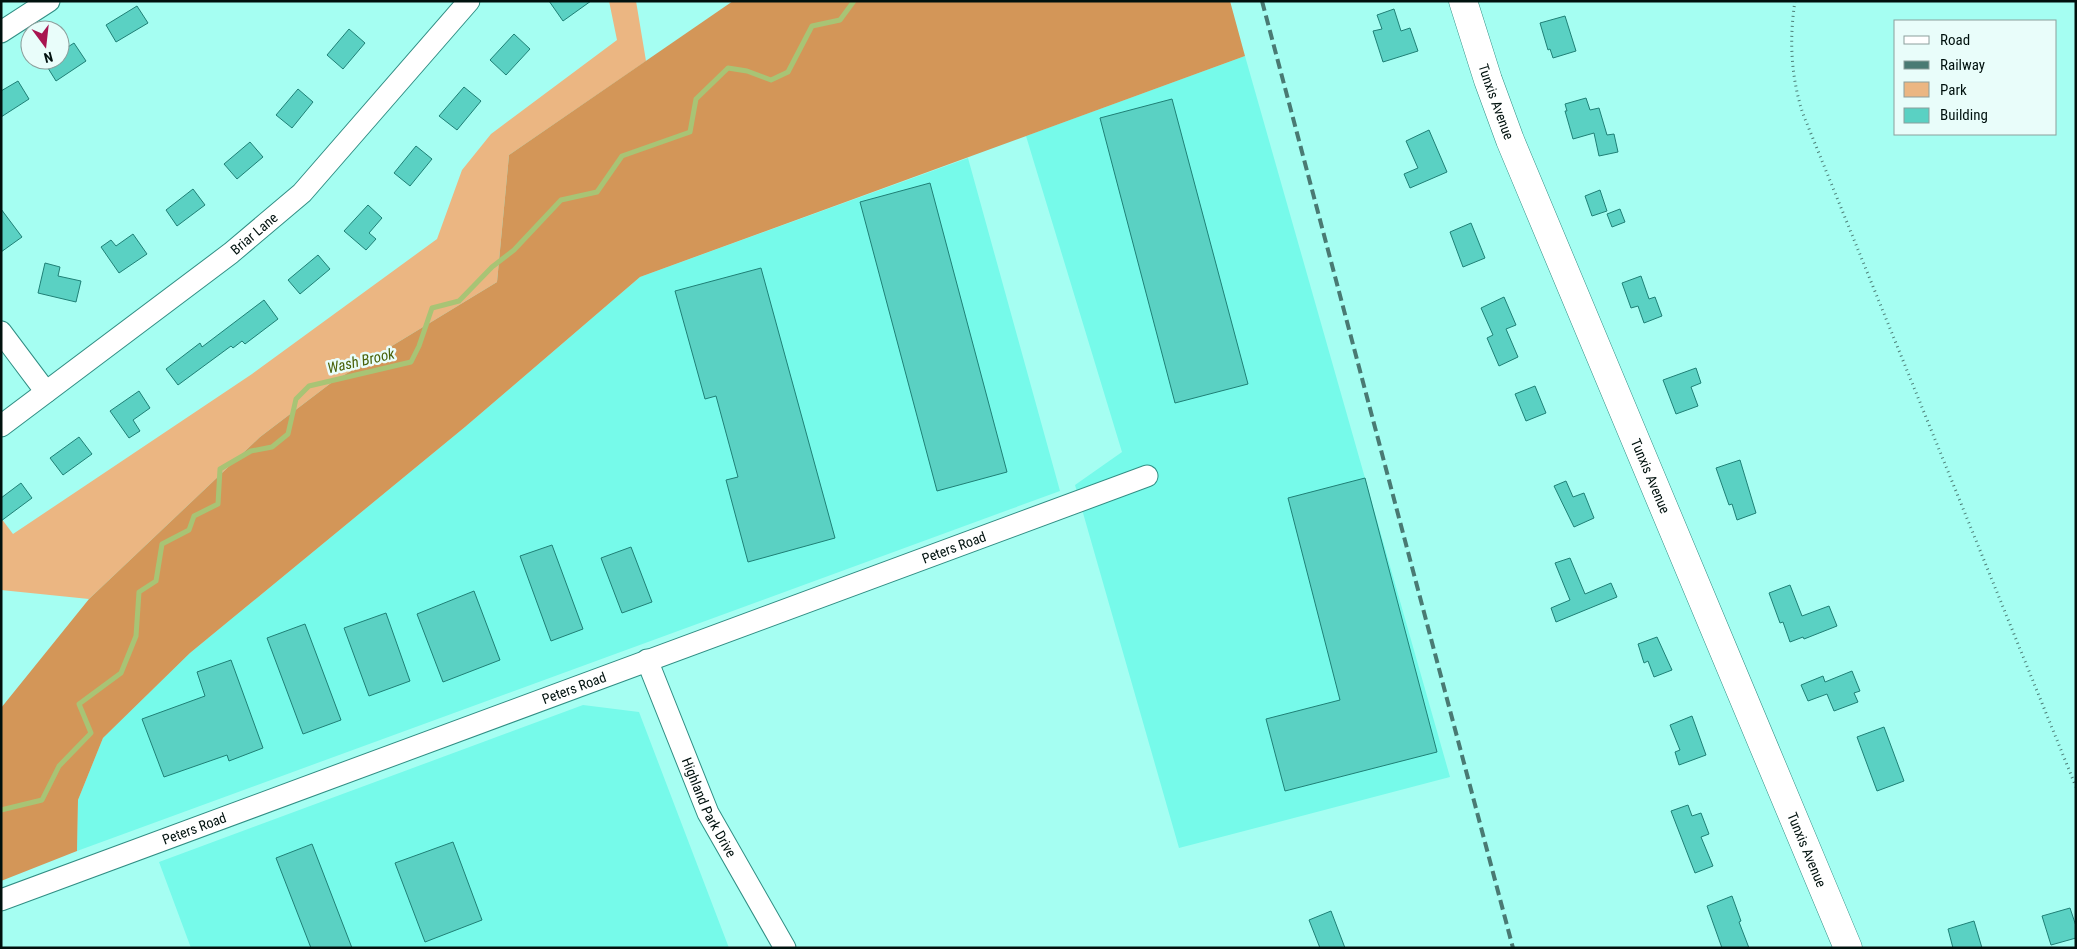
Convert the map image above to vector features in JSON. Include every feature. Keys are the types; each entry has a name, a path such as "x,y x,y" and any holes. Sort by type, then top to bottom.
{"main road":[{"name":"Tunxis Avenue","path":"1463,1 1488,80 1510,140 1768,762 1848,948"}],"street":[{"path":"1,32 49,1"},
{"name":"Briar Lane","path":"1,426 231,253 302,193 469,1"},
{"path":"1,332 46,392"},
{"name":"Peters Road","path":"1,900 1147,476"},
{"name":"Highland Park Drive","path":"647,660 708,813 784,948"}],"path":[{"path":"1795,1 1791,55 1795,84 1803,114 2076,787"}],"shaded area":[{"path":"733,1 1230,1 1245,56 640,277 465,427 190,653 103,738 78,800 77,851 1,881 1,708 89,599 260,437 331,383 497,282 509,155"},
{"path":"1245,56 1450,777 1179,848 1075,485 1122,452 1026,136"},
{"path":"968,158 1060,491 77,851 78,800 103,738 190,653 465,427 640,277"},
{"path":"583,705 639,712 729,948 191,948 159,862"}],"green space":[{"path":"609,1 636,1 646,61 509,155 497,282 331,383 260,437 89,599 1,590 1,518 13,534 252,374 437,239 462,170 491,134 617,40"}],"building":[{"path":"549,1 591,1 563,21"},
{"path":"137,6 148,23 116,42 106,25"},
{"path":"1394,9 1401,31 1410,28 1418,51 1383,62 1373,31 1382,29 1377,15"},
{"path":"1565,16 1576,51 1553,58 1550,49 1548,50 1540,23"},
{"path":"349,29 365,43 343,69 327,55"},
{"path":"514,34 530,49 506,75 490,60"},
{"path":"74,43 86,61 56,81 49,70 70,70 70,46"},
{"path":"18,81 29,99 1,117 1,91"},
{"path":"464,87 481,101 457,130 439,116"},
{"path":"298,89 313,102 292,128 276,115"},
{"path":"1586,98 1590,110 1599,108 1607,135 1614,134 1618,152 1599,156 1594,133 1573,139 1565,111 1567,111 1565,104"},
{"path":"1172,99 1248,384 1175,403 1100,118"},
{"path":"1429,130 1447,172 1410,188 1404,174 1418,168 1406,141"},
{"path":"250,142 263,157 237,179 224,164"},
{"path":"416,146 432,159 410,186 394,173"},
{"path":"930,183 1007,472 937,491 860,202"},
{"path":"193,189 205,205 177,226 166,210"},
{"path":"1600,190 1607,211 1592,216 1585,196"},
{"path":"368,205 382,218 369,233 376,239 366,250 344,231"},
{"path":"1,209 22,237 1,252"},
{"path":"1620,209 1625,222 1612,227 1607,214"},
{"path":"1471,223 1485,258 1463,267 1450,232"},
{"path":"133,234 147,254 119,273 101,247 111,240 116,246"},
{"path":"318,255 330,269 300,294 288,280"},
{"path":"45,263 60,267 58,276 81,281 76,302 38,293"},
{"path":"761,268 835,538 748,562 726,480 738,477 716,396 705,399 675,291"},
{"path":"1641,276 1649,299 1655,297 1662,316 1644,323 1638,306 1631,308 1622,283"},
{"path":"1504,297 1516,325 1506,329 1518,357 1499,366 1487,338 1493,335 1481,308"},
{"path":"264,300 278,319 245,344 242,341 233,348 231,346 178,385 166,369 200,343 202,347"},
{"path":"1696,368 1701,383 1691,387 1698,406 1676,414 1663,380"},
{"path":"1535,386 1546,413 1526,421 1515,394"},
{"path":"139,391 150,408 133,420 140,431 129,438 110,411"},
{"path":"79,437 92,454 63,475 50,458"},
{"path":"1740,460 1756,513 1737,520 1732,504 1729,505 1716,468"},
{"path":"1365,478 1437,752 1285,791 1266,719 1340,700 1288,498"},
{"path":"1566,481 1573,497 1584,493 1594,518 1574,527 1554,486"},
{"path":"21,483 32,498 1,521 1,498"},
{"path":"552,545 583,629 551,641 520,556"},
{"path":"631,547 652,602 622,613 601,558"},
{"path":"1570,558 1585,594 1611,583 1617,597 1556,622 1551,608 1570,600 1555,563"},
{"path":"1790,585 1802,616 1829,606 1837,626 1804,639 1803,637 1790,642 1783,622 1780,623 1769,593"},
{"path":"474,591 500,660 443,682 417,614"},
{"path":"386,613 410,681 369,696 344,628"},
{"path":"305,624 341,720 303,734 267,638"},
{"path":"1657,637 1672,670 1654,677 1648,661 1644,663 1638,644"},
{"path":"231,660 263,748 229,761 227,755 164,777 142,719 205,696 197,672"},
{"path":"1852,671 1860,691 1854,693 1858,702 1834,711 1827,694 1808,701 1801,685 1823,676 1825,682"},
{"path":"1692,716 1706,755 1679,765 1675,752 1680,750 1670,725"},
{"path":"1884,727 1904,781 1877,791 1857,737"},
{"path":"1688,805 1692,816 1701,813 1709,834 1701,837 1713,866 1695,873 1671,811"},
{"path":"453,842 482,920 425,942 395,863"},
{"path":"312,844 352,948 311,948 276,858"},
{"path":"1732,896 1749,948 1722,948 1707,906"},
{"path":"2070,908 2076,926 2076,938 2051,945 2042,916"},
{"path":"1331,911 1345,948 1320,948 1309,920"},
{"path":"1974,921 1982,948 1953,948 1948,929"}],"waterway":[{"name":"Wash Brook","path":"1,810 42,800 59,766 91,733 79,704 121,673 136,636 139,592 156,581 162,544 189,530 194,516 218,504 220,469 251,451 272,447 288,434 296,399 309,386 411,362 419,346 432,308 459,301 492,267 514,250 561,200 597,192 622,156 690,132 696,99 728,68 747,71 771,80 788,72 812,26 840,20 854,1"}],"railway":[{"path":"1262,1 1513,948"}]}
